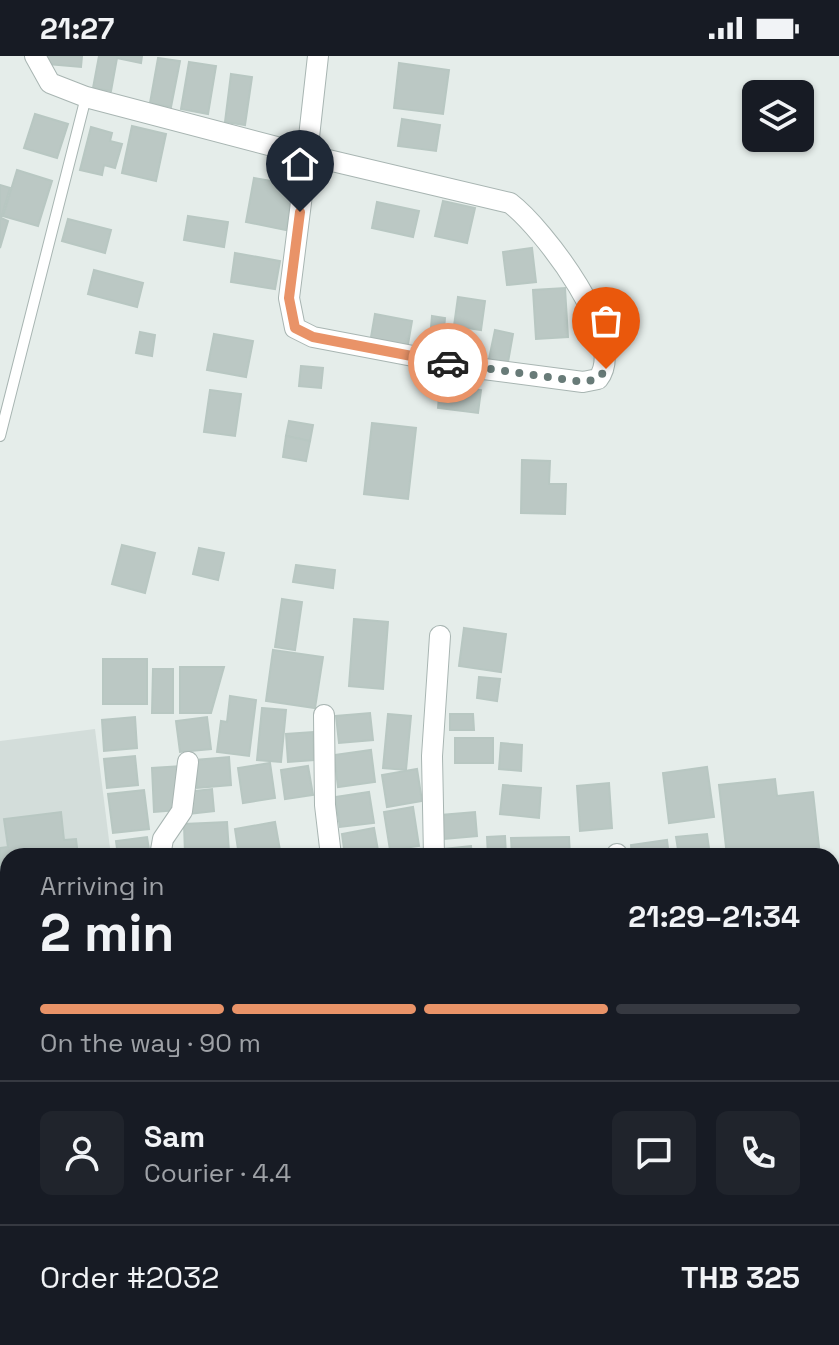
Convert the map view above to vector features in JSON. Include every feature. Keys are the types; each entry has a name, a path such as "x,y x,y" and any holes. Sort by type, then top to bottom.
{"street":[{"path":"35,56 50,83 86,97 307,155 510,203 528,216 579,284 606,352 606,369 598,379 583,382 476,368 313,337 295,328 289,298 307,155 318,56"},
{"path":"434,848 432,756 440,636"},
{"path":"324,715 325,805 330,848"},
{"path":"161,848 163,839 182,811 188,762"}],"lane":[{"path":"0,436 1,422 86,97"}],"shaded area":[{"path":"95,729 110,848 0,848 0,741"}],"building":[{"path":"48,56 82,56 81,67 48,64"},
{"path":"99,56 142,56 141,63 117,58 111,91 93,88"},
{"path":"158,58 180,61 171,107 150,103"},
{"path":"189,62 216,66 208,114 181,109"},
{"path":"399,63 449,70 443,114 394,108"},
{"path":"231,74 252,77 245,125 225,122"},
{"path":"35,114 68,124 57,158 24,148"},
{"path":"402,119 440,125 436,151 398,146"},
{"path":"132,126 166,134 156,181 122,173"},
{"path":"91,127 112,133 110,141 122,144 115,168 104,165 102,175 80,170"},
{"path":"17,170 52,181 38,226 3,216"},
{"path":"254,178 294,185 286,230 246,222"},
{"path":"0,185 10,188 1,218 8,221 0,248"},
{"path":"443,201 475,208 467,243 435,236"},
{"path":"377,202 419,211 413,237 372,228"},
{"path":"188,216 228,222 224,247 184,240"},
{"path":"68,219 111,230 105,253 62,241"},
{"path":"532,248 536,282 507,285 503,252"},
{"path":"235,253 280,261 275,289 231,282"},
{"path":"94,270 143,283 137,307 88,294"},
{"path":"565,288 568,337 536,339 533,290"},
{"path":"458,297 485,301 481,330 454,326"},
{"path":"375,314 412,321 407,350 370,343"},
{"path":"432,316 445,318 443,340 430,339"},
{"path":"495,330 513,334 508,362 489,359"},
{"path":"140,332 155,335 152,356 136,353"},
{"path":"214,334 253,341 246,377 207,370"},
{"path":"301,366 323,368 321,388 299,386"},
{"path":"440,385 481,390 478,413 438,408"},
{"path":"210,390 241,394 235,436 204,432"},
{"path":"289,421 313,425 310,441 286,436"},
{"path":"372,423 416,428 408,499 364,494"},
{"path":"286,436 310,441 306,461 283,457"},
{"path":"522,460 550,461 549,484 566,484 565,514 521,513"},
{"path":"122,545 155,553 145,593 112,584"},
{"path":"199,548 224,553 218,580 193,574"},
{"path":"296,565 335,570 333,588 293,582"},
{"path":"282,599 302,602 295,650 275,647"},
{"path":"354,619 388,622 383,689 349,686"},
{"path":"464,628 506,634 501,672 459,666"},
{"path":"273,650 323,657 315,708 266,701"},
{"path":"103,659 147,659 147,704 103,704"},
{"path":"180,667 224,667 211,713 180,713"},
{"path":"153,669 173,669 173,713 152,713"},
{"path":"479,677 500,679 497,701 477,698"},
{"path":"230,696 256,700 249,756 217,752 221,721 227,722"},
{"path":"262,708 286,710 281,762 257,760"},
{"path":"370,713 373,740 339,743 336,716"},
{"path":"388,714 411,716 406,770 383,768"},
{"path":"450,714 473,714 474,730 450,730"},
{"path":"135,717 137,748 104,751 102,720"},
{"path":"207,717 211,749 180,752 176,721"},
{"path":"313,732 314,760 288,762 286,734"},
{"path":"455,738 493,738 493,763 455,763"},
{"path":"501,743 522,745 521,771 499,769"},
{"path":"371,750 375,782 338,787 334,755"},
{"path":"135,756 138,785 107,788 104,759"},
{"path":"229,757 231,785 197,788 195,760"},
{"path":"270,763 275,798 243,803 238,768"},
{"path":"182,766 178,810 154,812 152,768"},
{"path":"308,766 313,795 285,799 281,770"},
{"path":"707,767 714,817 669,823 663,773"},
{"path":"417,769 422,801 387,807 382,775"},
{"path":"775,779 777,796 813,792 819,848 726,848 719,785"},
{"path":"609,783 612,828 580,831 577,786"},
{"path":"503,785 541,788 539,818 500,814"},
{"path":"212,789 214,811 189,814 187,792"},
{"path":"144,790 149,829 113,833 108,794"},
{"path":"369,792 374,823 340,827 335,797"},
{"path":"413,807 419,846 390,848 384,812"},
{"path":"61,812 64,840 76,839 77,848 0,848 8,847 4,819"},
{"path":"475,812 477,836 444,839 441,815"},
{"path":"227,822 229,848 185,848 184,824"},
{"path":"275,822 280,848 238,848 235,829"},
{"path":"374,828 378,848 344,848 342,834"},
{"path":"707,834 709,848 678,848 676,837"},
{"path":"505,836 506,848 488,848 487,837"},
{"path":"147,837 149,848 117,848 116,841"},
{"path":"569,837 570,848 512,848 511,838"},
{"path":"667,840 668,848 631,848 631,845"}],"way so far":[{"path":"448,363 583,382 598,379 606,369"}],"route":[{"path":"300,212 289,298 295,328 313,337 448,363"}]}
